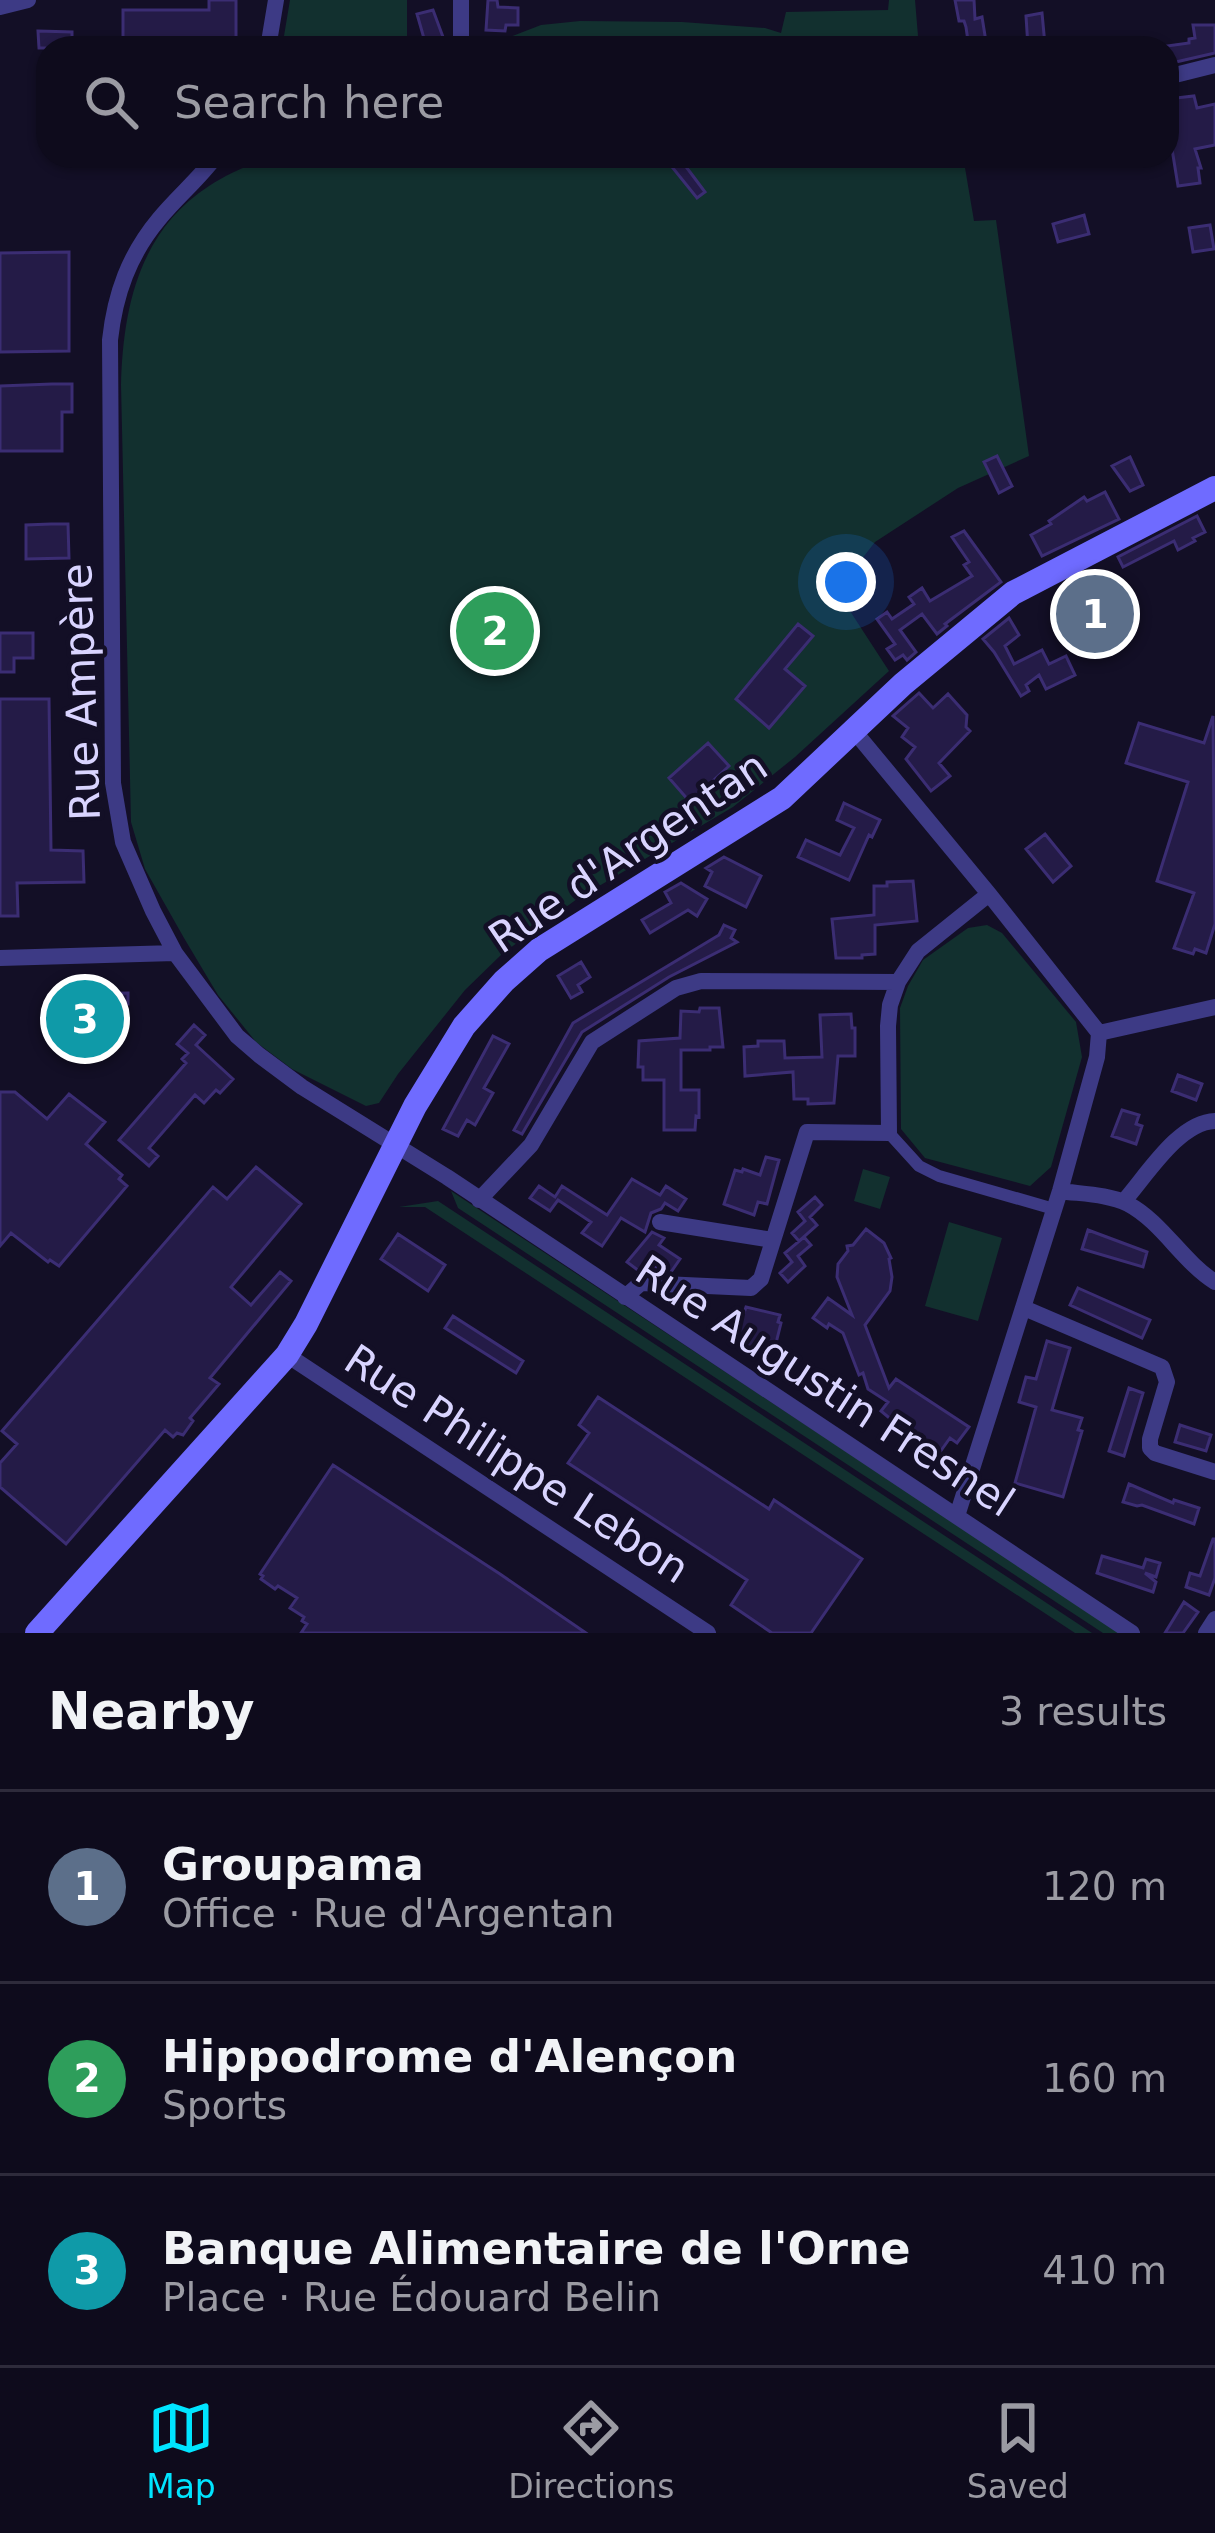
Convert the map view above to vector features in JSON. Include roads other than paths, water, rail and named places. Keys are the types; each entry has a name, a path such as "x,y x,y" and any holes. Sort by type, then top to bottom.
{"main road":[{"name":"Rue d'Argentan","path":"37,1633 287,1355 415,1106 464,1026 504,981 539,950 782,798 903,684 1013,593 1215,488"}],"street":[{"path":"0,7 28,0"},
{"path":"270,36 276,0"},
{"path":"460,36 461,0"},
{"path":"1179,74 1215,65"},
{"name":"Rue Ampère","path":"205,168 158,220 128,265 113,308 112,783 123,842 175,953 237,1036 394,1145"},
{"path":"855,732 1099,1033 1097,1057 1060,1190 956,1516"},
{"path":"989,894 918,951 898,982 888,1027 889,1133 920,1166 939,1176 1054,1209"},
{"path":"0,958 175,953"},
{"path":"479,1200 531,1145 592,1042 676,988 700,981 898,982"},
{"path":"1099,1033 1215,1007"},
{"path":"1124,1201 1184,1132 1202,1121 1215,1121"},
{"path":"626,1298 641,1283 751,1288 761,1279 808,1132 889,1133"},
{"name":"Rue Augustin Fresnel","path":"394,1145 1132,1633"},
{"path":"1060,1190 1124,1201 1215,1282"},
{"path":"660,1222 773,1240"},
{"path":"1024,1308 1162,1367 1167,1382 1150,1448 1215,1472"},
{"name":"Rue Philippe Lebon","path":"287,1355 708,1633"},
{"path":"1206,1633 1215,1619"}],"place":[{"name":"Groupama","path":"1095,614"},
{"name":"Hippodrome d'Alençon","path":"495,631"},
{"name":"Banque Alimentaire de l'Orne","path":"85,1019"}]}
